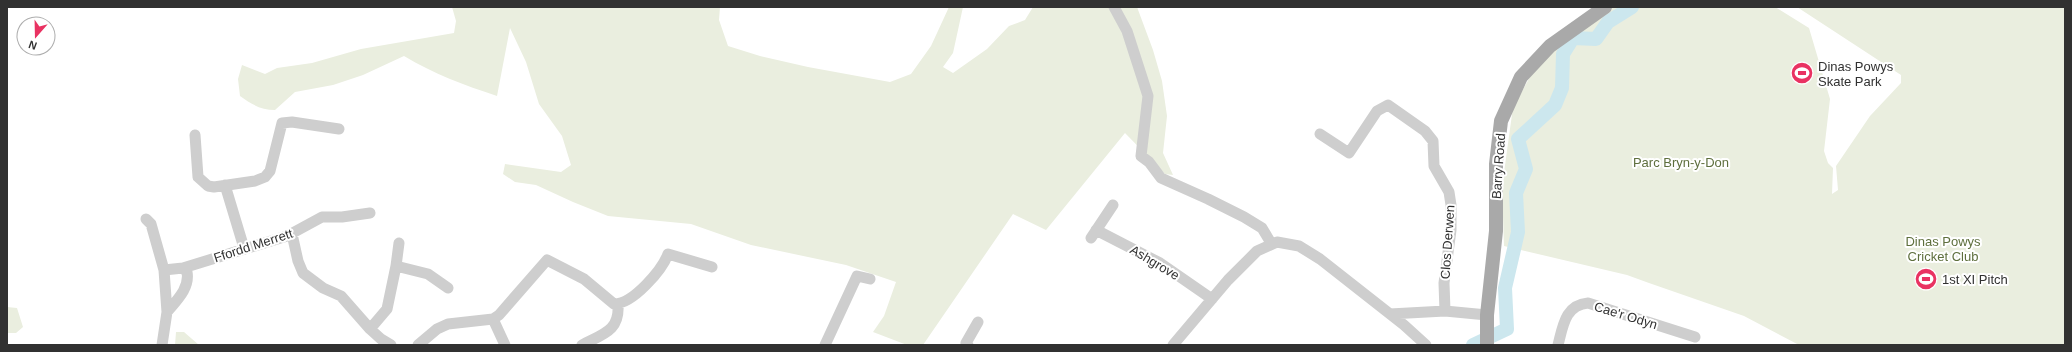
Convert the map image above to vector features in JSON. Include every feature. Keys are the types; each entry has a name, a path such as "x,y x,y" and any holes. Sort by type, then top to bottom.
{"main road":[{"name":"Barry Road","path":"1487,341 1487,315 1496,231 1496,164 1501,121 1521,77 1550,46 1605,7"}],"street":[{"path":"1114,7 1128,31 1148,96 1141,156 1149,162 1161,178 1244,217 1262,228 1271,244"},
{"name":"Clos Derwen","path":"1320,134 1349,153 1377,111 1388,105 1425,131 1433,141 1434,166 1449,192 1451,205 1451,230 1444,283 1445,312"},
{"path":"195,135 198,177 208,186 214,187 255,181 265,177 271,165 282,123 292,122 339,129"},
{"path":"225,186 244,248"},
{"name":"Ashgrove","path":"1113,205 1093,234 1160,264 1212,299"},
{"name":"Ffordd Merrett","path":"164,270 183,268 292,234 322,217 342,217 370,213"},
{"path":"146,219 150,224 164,270 167,312 162,345"},
{"path":"292,234 298,261 304,273 323,288 341,296 370,329 381,339 391,345"},
{"path":"370,329 387,309 399,243"},
{"path":"1173,345 1228,280 1257,251 1271,244 1290,243 1308,251 1390,314 1426,345"},
{"path":"418,345 437,330 448,324 493,319 506,308 547,260 584,279 599,290 610,302 618,304 634,294 656,275 668,254 712,267"},
{"path":"396,266 428,274 448,288"},
{"path":"167,312 182,294 188,280 187,272 183,268"},
{"path":"825,345 857,276 870,279"},
{"name":"Cae'r Odyn","path":"1558,345 1568,313 1577,305 1588,303 1695,337"},
{"path":"582,345 614,326 619,315 618,304"},
{"path":"1390,314 1445,312 1487,315"},
{"path":"493,319 505,345"},
{"path":"968,345 966,343 978,322"}],"green space":[{"path":"452,7 720,7 719,20 728,46 760,56 808,67 890,82 911,74 931,46 949,7 963,7 953,53 943,67 953,73 987,49 1009,26 1025,20 1033,7 1137,7 1153,50 1162,81 1167,116 1163,153 1173,175 1165,174 1125,133 1046,230 1013,214 923,345 907,345 873,332 884,316 896,282 846,265 751,245 691,224 608,216 536,185 515,182 503,174 505,164 561,172 571,165 562,136 539,104 526,62 510,28 497,96 449,79 404,56 363,75 333,85 295,92 275,110 256,106 240,96 238,79 242,65 265,74 277,68 312,63 361,49 454,33 456,21"},
{"path":"1612,7 1775,7 1809,28 1830,99 1824,151 1828,163 1833,168 1832,194 1838,190 1836,166 1870,116 1901,83 1901,75 1797,7 2065,7 2065,345 1799,345 1744,316 1627,275 1504,246 1502,187 1513,107 1539,61"},
{"path":"7,307 17,308 23,327 16,333 7,333"},
{"path":"176,332 184,332 199,345 175,345"}],"waterway":[{"path":"1473,345 1507,329 1505,288 1518,232 1516,193 1526,169 1518,139 1555,105 1562,88 1563,54 1573,38 1596,39 1608,22 1632,7"}],"place":[{"name":"Dinas Powys Skate Park","path":"1802,73"},
{"name":"1st XI Pitch","path":"1926,279"}],"park label":[{"name":"Parc Bryn-y-Don","path":"1681,162"},
{"name":"Dinas Powys Cricket Club","path":"1943,248"}]}
